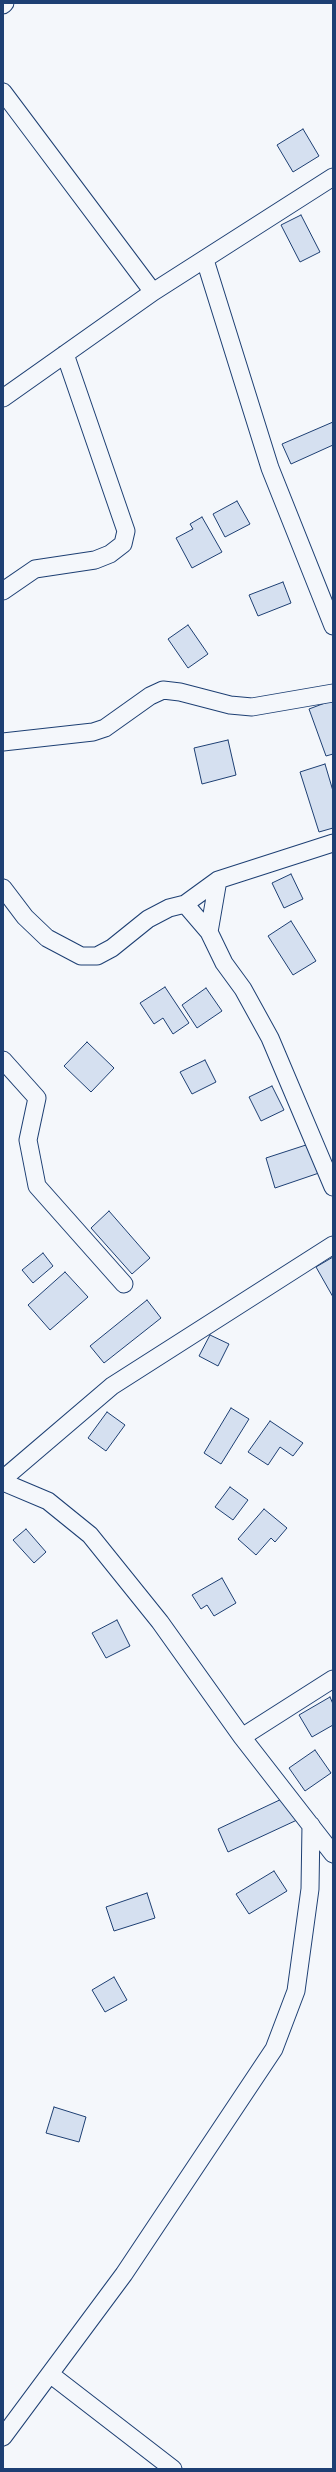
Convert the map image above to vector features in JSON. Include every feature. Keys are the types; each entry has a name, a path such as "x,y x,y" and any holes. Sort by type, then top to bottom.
{"street":[{"path":"3,92 153,292"},
{"path":"3,398 153,292 333,177"},
{"path":"205,260 270,468 333,626"},
{"path":"3,590 35,569 94,560 110,554 123,544 126,531 124,524 65,354"},
{"path":"3,742 93,732 105,728 150,696 162,690 180,692 230,705 252,707 333,693"},
{"path":"3,888 25,917 47,938 81,956 97,956 112,948 148,919 169,908 185,904 218,880 333,843"},
{"path":"209,932 218,880"},
{"path":"185,904 209,932 224,963 243,989 270,1038 333,1187"},
{"path":"3,1060 37,1098 28,1140 37,1186 124,1284"},
{"path":"333,1245 112,1386 3,1480 48,1502 90,1535 160,1622 242,1737 333,1854"},
{"path":"242,1737 333,1679"},
{"path":"4,2436 124,2274 274,2048 296,1991 310,1889 310,1825"},
{"path":"50,2374 173,2469"}],"building":[{"path":"303,129 319,156 293,172 277,145"},
{"path":"301,215 320,252 300,262 281,225"},
{"path":"333,422 333,445 291,464 282,444"},
{"path":"237,501 250,524 225,537 213,514"},
{"path":"202,517 222,552 192,568 176,538 193,529 190,524"},
{"path":"283,582 291,603 258,616 249,595"},
{"path":"188,625 208,654 188,668 168,639"},
{"path":"333,700 333,754 326,756 309,709"},
{"path":"228,740 236,775 202,784 194,748"},
{"path":"325,764 333,791 333,828 319,832 300,772"},
{"path":"291,874 303,899 284,908 272,883"},
{"path":"291,921 316,961 293,975 268,936"},
{"path":"165,987 189,1023 173,1034 163,1018 154,1024 140,1003"},
{"path":"206,988 222,1011 197,1028 182,1005"},
{"path":"87,1042 114,1068 91,1092 64,1066"},
{"path":"205,1060 216,1082 192,1094 180,1072"},
{"path":"272,1086 284,1110 261,1121 249,1097"},
{"path":"309,1144 319,1173 275,1188 266,1158"},
{"path":"109,1211 150,1258 132,1274 91,1228"},
{"path":"43,1253 53,1266 33,1283 22,1270"},
{"path":"333,1257 333,1297 316,1267"},
{"path":"65,1272 88,1297 50,1330 28,1305"},
{"path":"147,1300 161,1318 104,1363 90,1346"},
{"path":"210,1335 229,1344 218,1366 199,1356"},
{"path":"231,1408 249,1419 221,1464 204,1453"},
{"path":"107,1412 125,1425 106,1451 88,1438"},
{"path":"270,1421 303,1443 293,1456 280,1447 268,1465 248,1452"},
{"path":"230,1487 248,1500 233,1520 215,1507"},
{"path":"264,1509 287,1528 275,1542 271,1538 256,1555 238,1539"},
{"path":"26,1529 46,1552 34,1563 13,1540"},
{"path":"222,1578 236,1603 214,1616 207,1605 201,1609 192,1595"},
{"path":"117,1620 130,1646 106,1658 92,1633"},
{"path":"330,1697 333,1704 333,1725 312,1737 299,1715"},
{"path":"315,1750 331,1773 305,1791 289,1768"},
{"path":"286,1797 297,1820 228,1852 218,1829"},
{"path":"274,1871 287,1891 249,1914 236,1894"},
{"path":"147,1893 155,1918 114,1931 106,1907"},
{"path":"114,1977 127,2000 105,2012 92,1990"},
{"path":"54,2107 86,2117 79,2142 46,2133"}]}
